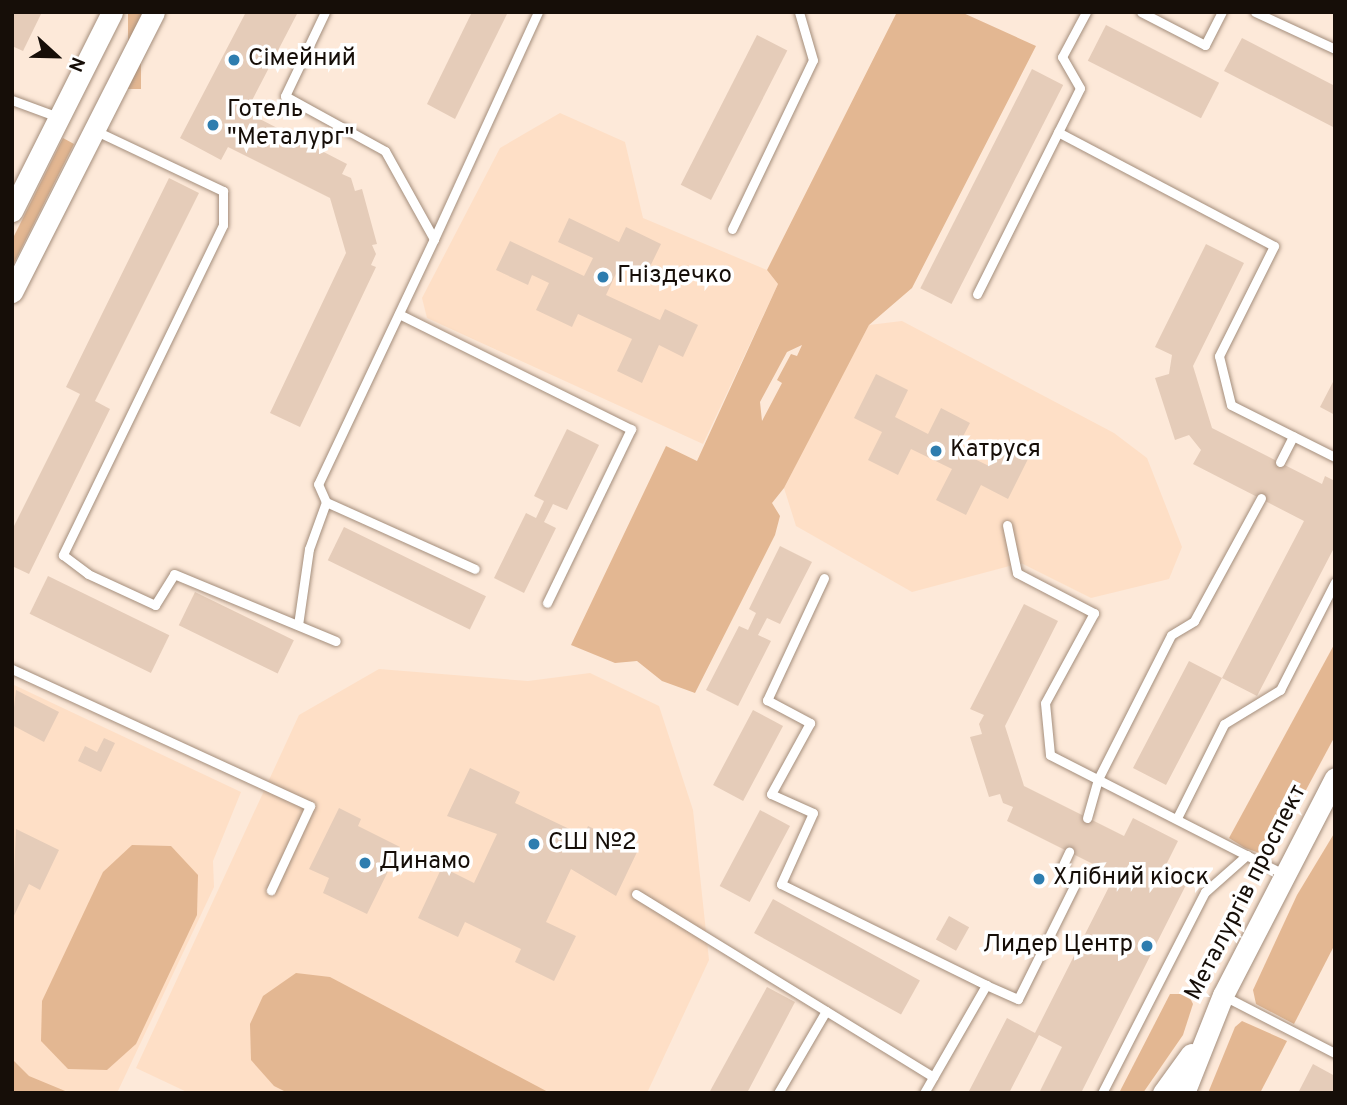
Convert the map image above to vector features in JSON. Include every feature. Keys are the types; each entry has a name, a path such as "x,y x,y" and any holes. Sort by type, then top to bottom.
{"street":[{"path":"12,211 112,12"},
{"path":"12,292 154,12"},
{"path":"59,117 94,130"},
{"name":"Металургів проспект","path":"1184,1093 1223,995 1335,778"},
{"name":"Металургів проспект","path":"1163,1093 1207,1032"}],"lane":[{"path":"325,12 285,96 386,151 434,239"},
{"path":"475,569 326,502 318,484 538,12"},
{"path":"732,229 813,60 799,12"},
{"path":"977,294 1080,88 1062,57 1086,12"},
{"path":"1141,12 1205,45 1222,12"},
{"path":"1255,12 1335,49"},
{"path":"12,100 59,117"},
{"path":"94,130 223,191 223,225 62,555 88,574 155,605 174,574 336,641"},
{"path":"1058,132 1274,246 1219,356 1231,405 1335,457"},
{"path":"399,314 631,429 547,603"},
{"path":"1280,462 1293,436"},
{"path":"1087,818 1098,779 1171,635 1194,621 1261,498"},
{"path":"298,625 309,549 326,502"},
{"path":"1007,525 1017,573 1094,613 1045,703 1050,755 1284,874"},
{"path":"824,578 767,700 810,723 771,794 813,813 781,884 1018,999 1073,886 1062,867 1069,852"},
{"path":"1177,818 1224,724 1280,690 1335,582"},
{"path":"12,669 310,806 271,890"},
{"path":"1102,1093 1205,892 1247,855"},
{"path":"635,894 933,1077"},
{"path":"924,1093 986,985"},
{"path":"1223,995 1335,1053"},
{"path":"778,1093 826,1011"}],"shaded area":[{"path":"128,12 141,12 141,89 128,89"},
{"path":"897,12 961,12 1036,46 912,288 869,325 784,488 772,503 780,516 775,535 695,693 662,681 637,661 615,663 571,645 666,446 697,461 778,284 767,270","holes":["802,345 797,356 791,354 777,380 782,383 762,421 760,402 787,352"]},
{"name":"Гніздечко","path":"560,113 625,142 643,218 767,270 778,284 703,444 427,318 422,298 500,148"},
{"path":"63,138 74,144 12,267 12,240"},
{"path":"902,321 1114,433 1147,458 1182,547 1169,579 1091,598 1021,563 912,592 796,526 784,488 824,409 869,325"},
{"path":"1335,643 1335,736 1277,844 1265,855 1245,848 1229,838"},
{"path":"379,669 528,681 590,673 659,706 693,810 709,960 647,1093 189,1093 136,1068 299,715"},
{"path":"12,684 241,792 213,861 214,887 117,1093 43,1093 12,1077"},
{"path":"1335,832 1335,944 1294,1024 1256,1004 1253,990 1297,895"},
{"path":"132,845 171,846 198,875 197,915 136,1044 107,1070 68,1069 41,1041 42,1001 103,872"},
{"path":"296,973 330,977 550,1093 288,1093 274,1086 251,1060 250,1024 263,996"},
{"path":"1170,994 1188,994 1193,1004 1183,1035 1143,1093 1119,1093"},
{"path":"1242,1021 1287,1041 1260,1093 1208,1093 1235,1027"},
{"path":"12,1059 29,1076 70,1093 12,1093"}],"building":[{"path":"12,12 42,12 23,51 12,46"},
{"path":"246,12 298,12 246,112 347,164 342,174 351,178 355,191 362,189 377,244 372,245 376,254 371,265 376,267 300,427 270,413 346,253 330,198 228,147 221,160 180,138"},
{"path":"472,12 508,12 455,119 427,104"},
{"path":"1106,25 1219,83 1201,118 1088,61"},
{"path":"757,35 787,50 711,200 681,185"},
{"path":"1242,38 1335,86 1335,128 1224,71"},
{"path":"1032,69 1063,85 952,304 920,288"},
{"path":"169,178 199,193 95,401 110,409 29,574 12,566 12,530 80,394 66,387"},
{"path":"569,218 619,242 626,227 661,244 646,275 621,263 606,295 660,320 665,309 698,325 683,357 659,345 642,383 617,371 632,339 578,314 572,327 536,310 549,283 532,275 528,285 496,270 510,241 584,276 593,258 558,242"},
{"path":"1206,244 1244,263 1193,366 1212,428 1322,484 1325,476 1335,481 1335,546 1257,696 1222,678 1304,521 1193,464 1201,450 1189,435 1175,440 1155,378 1169,374 1172,355 1155,347"},
{"path":"876,374 908,390 895,417 928,434 941,408 970,423 956,450 989,466 1001,441 1030,455 1008,499 981,485 966,515 936,500 952,469 911,449 898,475 868,460 882,432 854,418"},
{"path":"1335,378 1335,415 1320,407"},
{"path":"567,429 599,445 567,510 553,504 544,522 556,528 524,593 494,578 526,513 536,518 544,501 534,496"},
{"path":"344,527 486,596 470,630 328,560"},
{"path":"780,546 812,562 780,624 767,618 758,635 771,641 738,706 706,690 739,626 748,630 756,613 749,609"},
{"path":"48,576 169,635 151,673 30,614"},
{"path":"195,592 294,640 278,673 179,625"},
{"path":"1024,604 1058,621 1005,726 1024,786 1124,836 1133,818 1178,841 1166,865 1190,877 1081,1093 1039,1093 1062,1047 1039,1035 1009,1093 968,1093 1007,1018 1035,1033 1115,875 1007,821 1013,807 1003,803 1000,794 989,797 970,737 982,734 979,724 984,715 970,709"},
{"path":"1189,661 1222,678 1166,785 1133,768"},
{"path":"16,690 59,712 44,742 12,725"},
{"path":"753,710 783,726 743,801 713,785"},
{"path":"104,738 115,743 101,772 78,761 85,746 97,752"},
{"path":"470,768 520,792 515,803 584,836 588,826 638,850 616,896 571,869 546,922 576,936 554,981 515,962 521,949 465,922 458,937 418,918 442,867 474,883 497,834 447,816"},
{"path":"339,808 361,819 358,826 400,847 367,914 323,893 329,878 309,869"},
{"path":"760,810 790,826 750,902 720,886"},
{"path":"16,829 59,850 40,890 29,884 12,920"},
{"path":"773,899 920,980 901,1015 754,933"},
{"path":"949,916 969,927 956,951 936,940"},
{"path":"767,987 795,1002 747,1093 709,1093"},
{"path":"1313,1064 1335,1076 1333,1093 1298,1093"}],"place":[{"name":"Сімейний","path":"234,60"},
{"name":"Готель \"Металург\"","path":"213,125"},
{"name":"Гніздечко","path":"603,277"},
{"name":"Катруся","path":"936,451"},
{"name":"СШ №2","path":"534,844"},
{"name":"Динамо","path":"365,863"},
{"name":"Хлібний кіоск","path":"1039,879"},
{"name":"Лидер Центр","path":"1147,946"}]}
